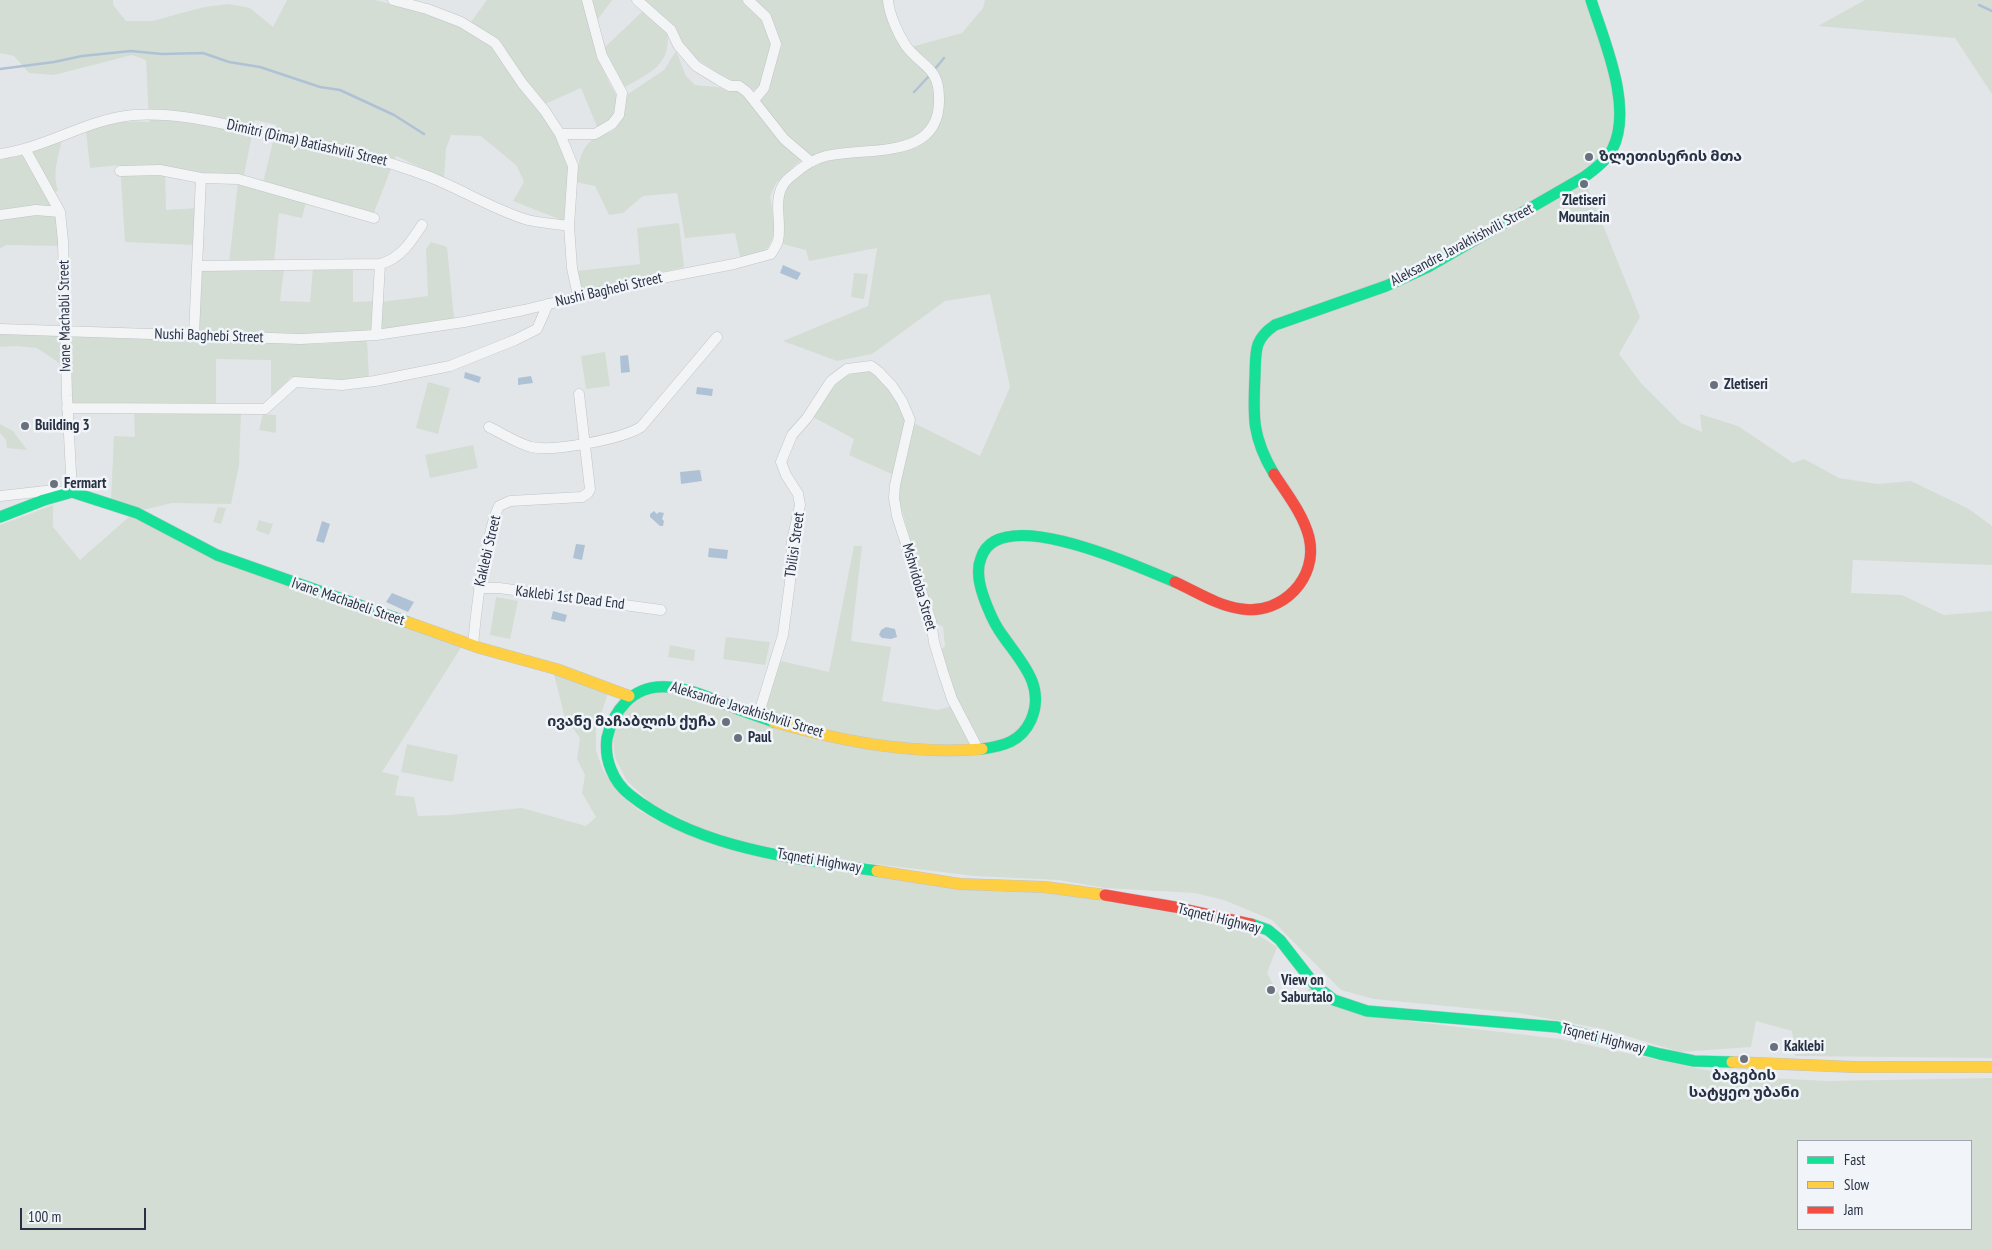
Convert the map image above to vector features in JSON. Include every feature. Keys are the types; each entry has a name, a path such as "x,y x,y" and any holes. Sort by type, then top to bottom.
{"main road":[{"name":"Aleksandre Javakhishvili Street","path":"629,696 659,685 675,687 758,716 813,732 903,749 942,751 978,749 1004,745 1018,739 1031,723 1036,699 1033,682 1024,663 999,631 986,604 979,578 978,562 983,550 993,540 1008,535 1046,538 1119,559 1216,601 1241,609 1276,605 1292,595 1302,582 1310,562 1308,534 1299,513 1265,457 1253,417 1256,346 1261,333 1275,325 1386,286 1428,267 1584,177 1598,167 1612,150 1619,126 1621,107 1591,0"},
{"path":"0,517 44,500 72,492"},
{"name":"Ivane Machabeli Street","path":"72,492 137,513 217,555 473,646 556,669 629,696"},
{"name":"Tsqneti Highway","path":"629,696 612,716 607,732 608,767 620,787 662,816 725,841 804,859 933,881 979,886 1039,886 1097,893 1252,924 1268,930 1280,940 1315,985 1334,1000 1368,1011 1557,1027 1694,1061 1855,1068 1992,1067"}],"street":[{"path":"393,0 427,9 461,22 495,43 522,84 560,134 573,166 569,226 572,268 578,296"},
{"path":"560,134 595,134 612,124 619,115 622,94 602,56 587,0"},
{"path":"637,0 671,30 687,58 696,66 725,83 739,86 747,92 784,138 811,162"},
{"path":"748,0 766,17 776,44 764,88 754,100"},
{"name":"Nushi Baghebi Street","path":"0,329 301,339 376,335 464,322 578,296 609,291 636,283 734,264 771,254 778,241 778,200 783,184 798,170 826,156 895,148 915,142 931,130 938,114 938,83 933,71 905,45 893,18 888,0"},
{"name":"Dimitri (Dima) Batiashvili Street","path":"0,154 26,149 102,120 135,115 193,118 336,147 390,162 528,220 569,226"},
{"name":"Ivane Machabli Street","path":"26,149 60,212 63,241 67,408 72,492"},
{"path":"120,170 160,170 201,178 238,179 374,218"},
{"path":"194,334 201,178"},
{"path":"0,215 36,210 60,212"},
{"path":"198,266 380,264 391,261 400,253 422,225"},
{"path":"376,335 380,264"},
{"path":"67,408 266,409 295,382 342,385 384,380 450,366 515,340 536,329 548,304"},
{"path":"489,427 531,447 548,448 621,436 641,427 717,337"},
{"name":"Tbilisi Street","path":"758,716 786,621 792,541 800,504 798,494 786,475 781,462 792,435 807,418 831,381 847,369 871,366 879,372 902,401 910,420"},
{"path":"580,394 584,443"},
{"name":"Mshvidoba Street","path":"910,420 895,485 894,498 931,621 942,672 952,699 978,749"},
{"name":"Kaklebi Street","path":"473,646 479,588 494,516 499,506 510,501 577,498 588,493 590,478 584,443"},
{"path":"0,496 46,491 72,492"},
{"name":"Kaklebi 1st Dead End","path":"479,588 499,588 661,610"}],"shaded area":[{"path":"0,0 113,0 113,5 126,21 152,21 204,7 229,4 250,8 273,27 287,0 375,0 432,15 460,27 492,46 543,115 556,136 569,169 564,221 513,201 524,182 517,166 481,136 451,135 446,149 444,178 396,156 373,215 263,183 277,125 255,120 244,175 201,174 165,167 166,210 197,208 194,245 125,242 120,165 90,168 86,131 117,123 132,121 149,122 146,60 132,55 54,75 29,73 14,56 0,53"},
{"path":"487,0 583,0 607,78 616,95 616,109 613,118 598,129 581,88 545,104 525,82 495,37 471,22"},
{"path":"591,0 612,0 596,22"},
{"path":"642,0 743,0 764,20 773,44 761,84 757,89 752,90 740,82 729,80 695,58"},
{"path":"753,0 888,0 917,62 934,82 936,112 929,127 916,137 902,144 832,151 809,157 786,138 757,101 767,91 782,45 771,16"},
{"path":"985,0 1591,0 1614,75 1620,116 1618,134 1612,150 1603,162 1584,178 1640,317 1619,354 1641,383 1681,423 1702,432 1700,414 1738,426 1793,463 1804,459 1839,478 1877,484 1911,481 1969,509 1992,526 1992,565 1853,560 1851,593 1902,595 1944,615 1992,611 1992,1058 1795,1056 1792,1031 1756,1021 1751,1047 1680,1052 1603,1029 1518,1013 1374,999 1341,990 1272,920 1224,900 1195,893 1105,888 1059,880 975,876 825,858 745,842 698,827 652,804 627,781 615,758 612,731 621,709 634,696 665,690 715,707 828,738 894,751 922,754 984,752 998,747 941,751 895,748 825,735 758,716 781,661 829,672 854,546 862,546 851,641 891,647 882,701 938,710 959,704 945,671 940,651 945,646 943,627 934,622 899,500 901,478 908,452 912,422 980,456 1010,387 990,294 945,301 872,354 837,361 783,341 868,306 877,248 809,261 806,250 778,241 777,213 778,198 782,185 800,169 813,161 826,156 902,147 916,141 927,133 938,111 939,87 933,72 917,57 911,47 962,33 983,8"},
{"path":"1865,0 1992,0 1992,94 1955,38 1818,26"},
{"path":"644,10 667,30 668,42 666,52 658,66 651,72 621,88 604,48"},
{"path":"676,51 686,76 695,85 738,89 802,159 776,183 770,196 775,226 769,246 763,252 740,257 735,233 685,238 677,193 643,196 623,213 609,215 595,186 576,182 579,163 586,146 596,137 612,131 618,126 621,122 628,94 664,70"},
{"path":"62,140 57,159 56,184 58,191 48,193 57,215 60,246 6,245 0,249 0,160 24,155"},
{"path":"238,182 306,202 302,218 279,213 274,262 229,263"},
{"path":"679,223 684,267 580,291 577,271 640,264 637,228"},
{"path":"431,242 447,247 454,318 378,331 381,302 428,296 426,249"},
{"path":"313,268 353,268 353,302 374,301 372,333 305,337 198,330 200,270 284,269 280,301 310,302"},
{"path":"854,273 868,274 864,299 851,297"},
{"path":"0,332 61,334 62,365 37,348 0,347"},
{"path":"69,334 321,344 367,340 369,377 341,382 291,377 271,398 271,360 216,359 216,405 71,403"},
{"path":"605,352 610,386 586,389 581,356"},
{"path":"864,370 876,375 885,383 904,414 904,431 894,475 849,455 854,439 813,417 828,394 839,382 846,376"},
{"path":"428,382 450,388 438,434 416,428"},
{"path":"134,412 241,413 239,465 231,504 172,503 143,510 111,499 114,436 135,437"},
{"path":"263,414 276,415 276,433 259,430"},
{"path":"0,424 13,431 27,450 7,448 6,440 0,433"},
{"path":"473,445 478,468 430,478 425,455"},
{"path":"53,505 53,527 80,560 131,515 462,646 382,772 399,776 395,795 414,797 418,816 522,808 586,826 596,817 582,793 585,775 577,759 580,738 565,718 553,671 608,693 596,729 596,751 603,770 620,795 640,811 660,822 718,843 1067,895 1216,920 1255,933 1277,947 1267,973 1282,1000 1297,999 1310,988 1408,1021 1560,1039 1715,1072 1748,1077 1827,1081 1992,1078 1992,1250 0,1250 0,525"},
{"path":"218,507 226,508 221,524 213,522"},
{"path":"259,520 273,524 269,535 256,530"},
{"path":"496,597 518,601 510,639 490,635"},
{"path":"726,637 770,642 765,665 723,659"},
{"path":"670,645 695,650 694,661 668,657"},
{"path":"407,744 458,755 453,782 401,772"}],"water":[{"path":"783,265 801,273 797,280 780,273"},
{"path":"628,355 630,372 621,373 620,356"},
{"path":"465,372 481,377 479,383 464,378"},
{"path":"531,376 533,383 518,385 518,378"},
{"path":"697,387 713,389 712,396 696,394"},
{"path":"700,470 702,481 681,484 680,472"},
{"path":"654,511 657,514 659,512 664,513 662,519 664,521 663,526 660,526 650,517 650,514"},
{"path":"322,521 330,524 324,543 316,541"},
{"path":"576,544 585,545 582,560 573,558"},
{"path":"709,548 728,550 727,559 708,557"},
{"path":"392,593 414,602 408,612 386,602"},
{"path":"553,611 567,615 565,622 551,619"},
{"path":"886,627 895,629 897,637 891,639 882,638 879,635 881,630"}],"waterway":[{"path":"1979,5 1992,11"},
{"path":"0,69 54,62 82,56 131,51 162,54 203,53 229,62 260,67 320,87 340,90 394,115 424,134"},
{"path":"934,70 944,58"},
{"path":"914,92 930,75"}],"traffic: fast":[{"path":"1274,474 1261,449 1254,415 1256,353 1259,341 1268,331 1275,325 1386,286 1428,267 1584,177 1600,165 1612,150 1618,133 1620,115 1618,95 1615,75 1591,0"},
{"path":"0,517 44,500 72,492 137,513 217,555 407,622"},
{"path":"982,749 1011,742 1017,738 1027,727 1035,708 1035,696 1029,675 1024,665 1000,633 981,588 979,564 981,558 993,542 1014,536 1041,537 1071,543 1103,553 1175,582"},
{"path":"774,722 694,692 665,687 651,688 638,693 626,702 616,714 607,738 608,762 614,777 624,790 657,813 686,828 748,848 877,871"},
{"path":"1251,924 1268,930 1280,940 1315,985 1334,1000 1367,1011 1557,1027 1694,1061 1732,1062"}],"traffic: slow":[{"path":"407,622 480,648 556,669 629,696"},
{"path":"774,722 876,745 929,750 982,749"},
{"path":"877,871 960,884 1045,887 1105,895"},
{"path":"1732,1062 1855,1067 1992,1067"}],"traffic: jam":[{"path":"1175,582 1216,602 1242,609 1257,609 1271,606 1283,600 1294,591 1303,579 1308,566 1311,552 1309,537 1299,512 1274,474"},
{"path":"1105,895 1175,907 1251,924"}],"place":[{"name":"ზლეთისერის მთა","path":"1589,157"},
{"name":"Zletiseri Mountain","path":"1584,184"},
{"name":"Zletiseri","path":"1714,385"},
{"name":"Building 3","path":"25,426"},
{"name":"Fermart","path":"54,484"},
{"name":"ივანე მაჩაბლის ქუჩა","path":"726,722"},
{"name":"Paul","path":"738,738"},
{"name":"View on Saburtalo","path":"1271,990"},
{"name":"Kaklebi","path":"1774,1047"},
{"name":"ბაგების სატყეო უბანი","path":"1744,1059"}]}
